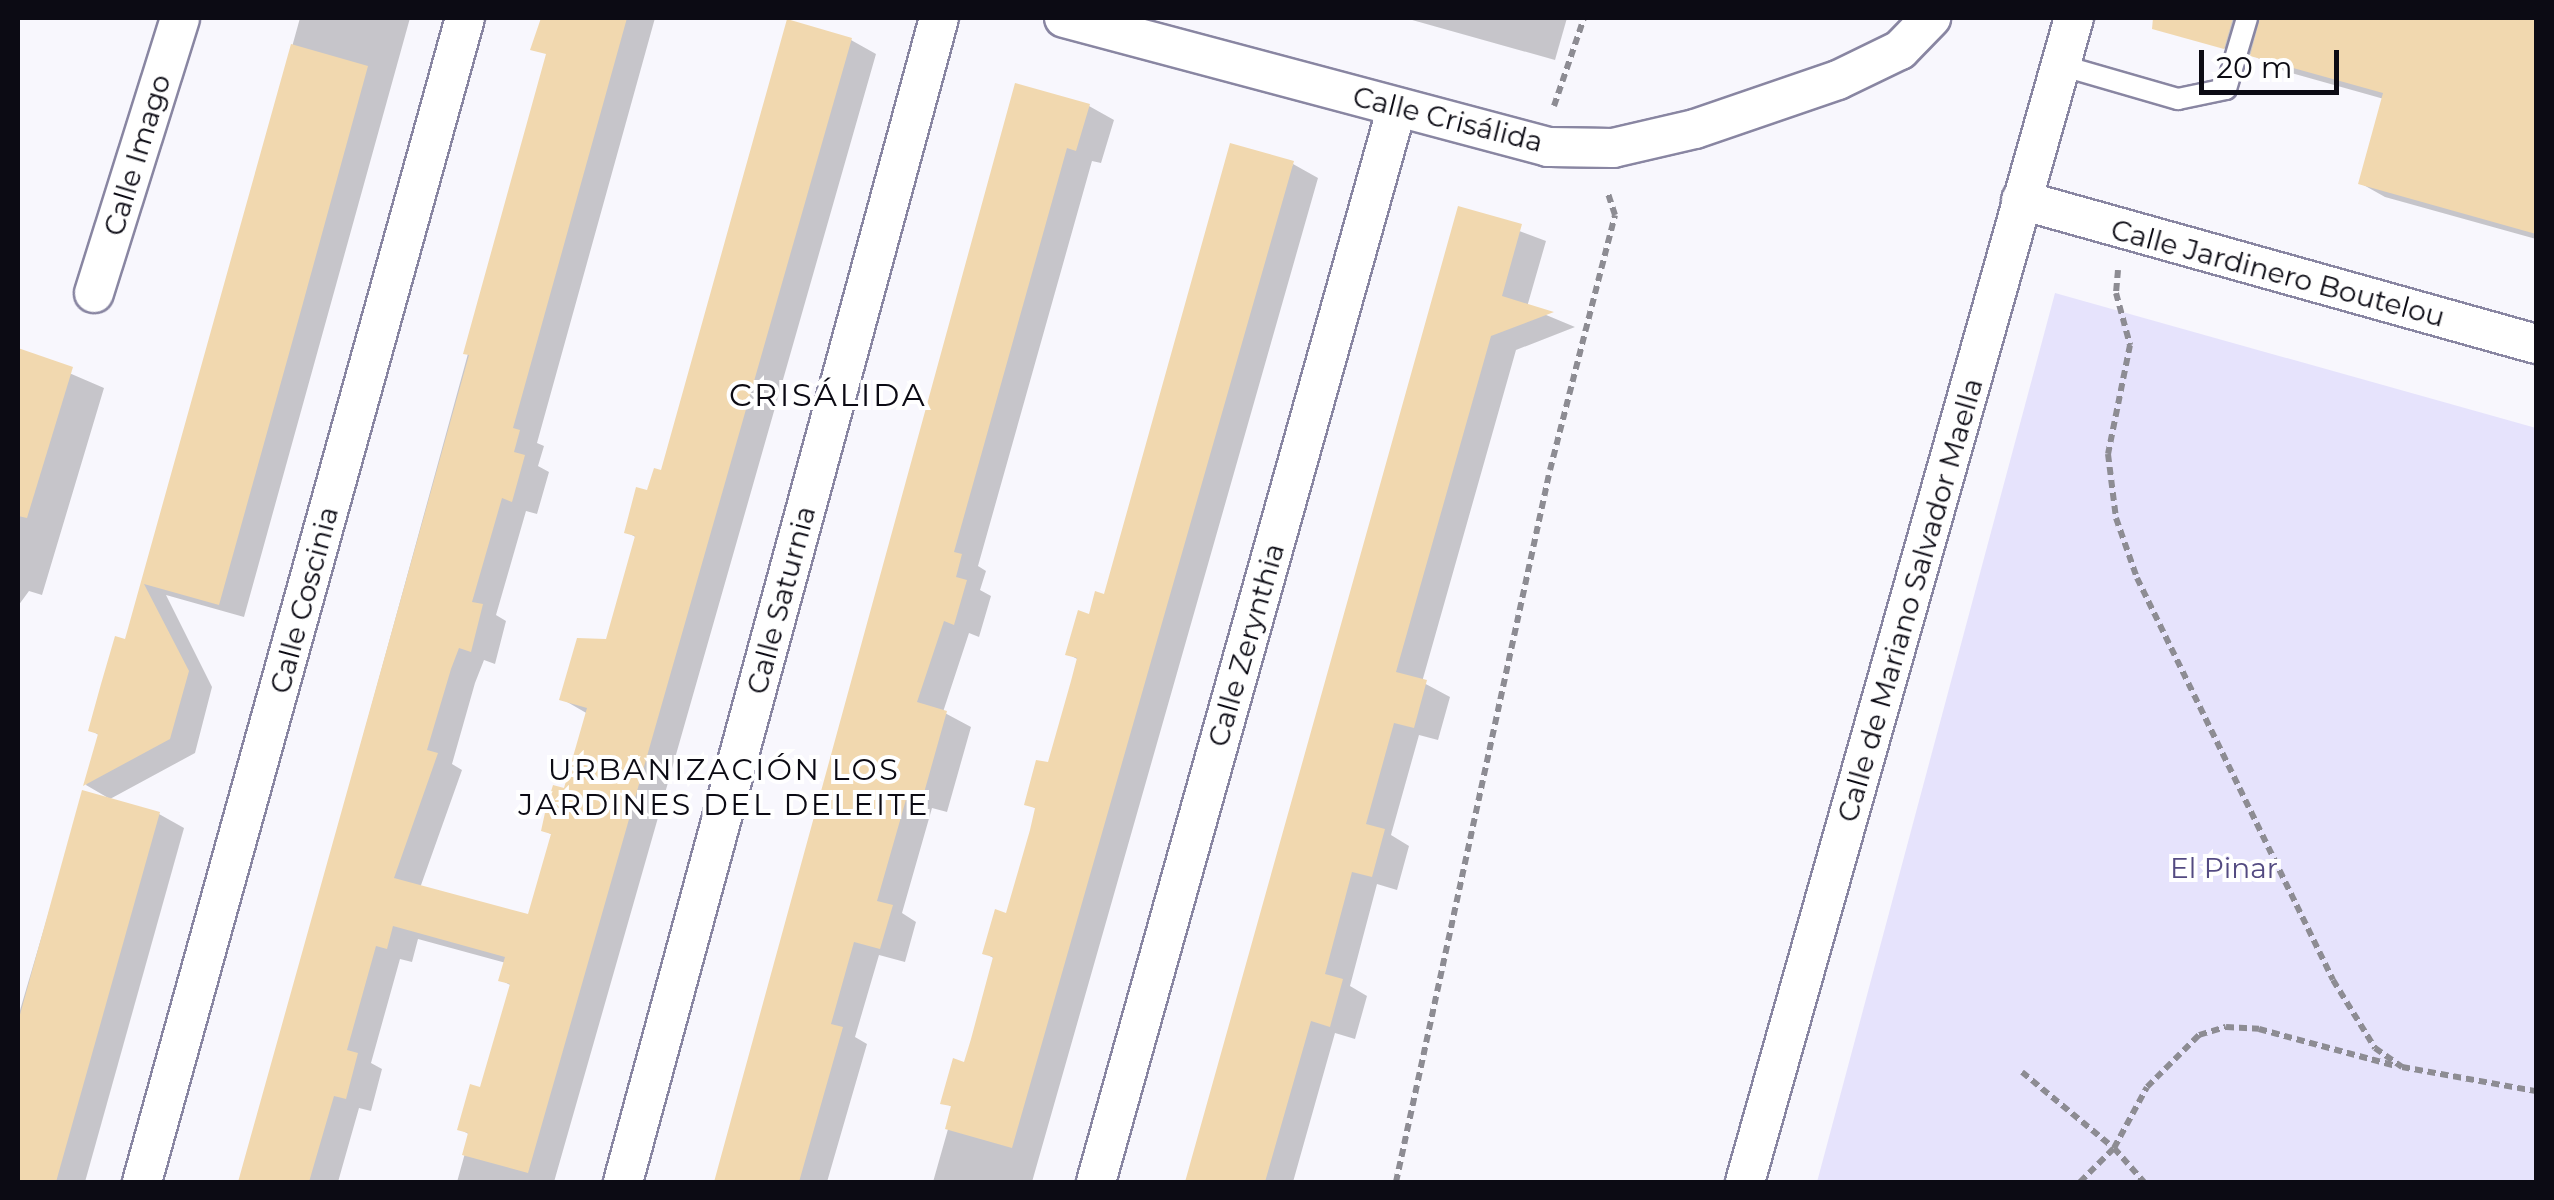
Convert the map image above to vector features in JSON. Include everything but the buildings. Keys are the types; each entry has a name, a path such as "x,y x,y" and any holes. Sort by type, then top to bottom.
{"street":[{"name":"Calle Imago","path":"94,293 180,18"},
{"name":"Calle Coscinia","path":"142,1182 465,18"},
{"name":"Calle Saturnia","path":"624,1182 939,18"},
{"name":"Calle Crisálida","path":"1064,18 1548,147 1613,148 1694,130 1838,80 1900,50 1930,18"},
{"name":"Calle de Mariano Salvador Maella","path":"1745,1182 2074,18"},
{"name":"Calle Zerynthia","path":"1096,1182 1397,106"},
{"name":"Calle Jardinero Boutelou","path":"2021,200 2536,344"}],"lane":[{"path":"2060,65 2178,98 2226,90 2247,18"}],"path":[{"path":"1396,1182 1546,488 1614,215 1608,191"},
{"path":"2129,232 2116,293 2130,345 2108,454 2116,518 2137,578 2333,980 2376,1048 2402,1067"},
{"path":"2080,1182 2114,1148 2124,1120 2173,1058 2199,1035 2226,1027 2259,1029 2402,1067 2536,1091"},
{"path":"2022,1072 2114,1148 2144,1182"}],"green space":[{"name":"El Pinar","path":"2055,293 2536,428 2536,1182 1817,1182"}],"district":[{"name":"CRISÁLIDA","path":"828,395"},
{"name":"URBANIZACIÓN LOS JARDINES DEL DELEITE","path":"724,787"}]}
